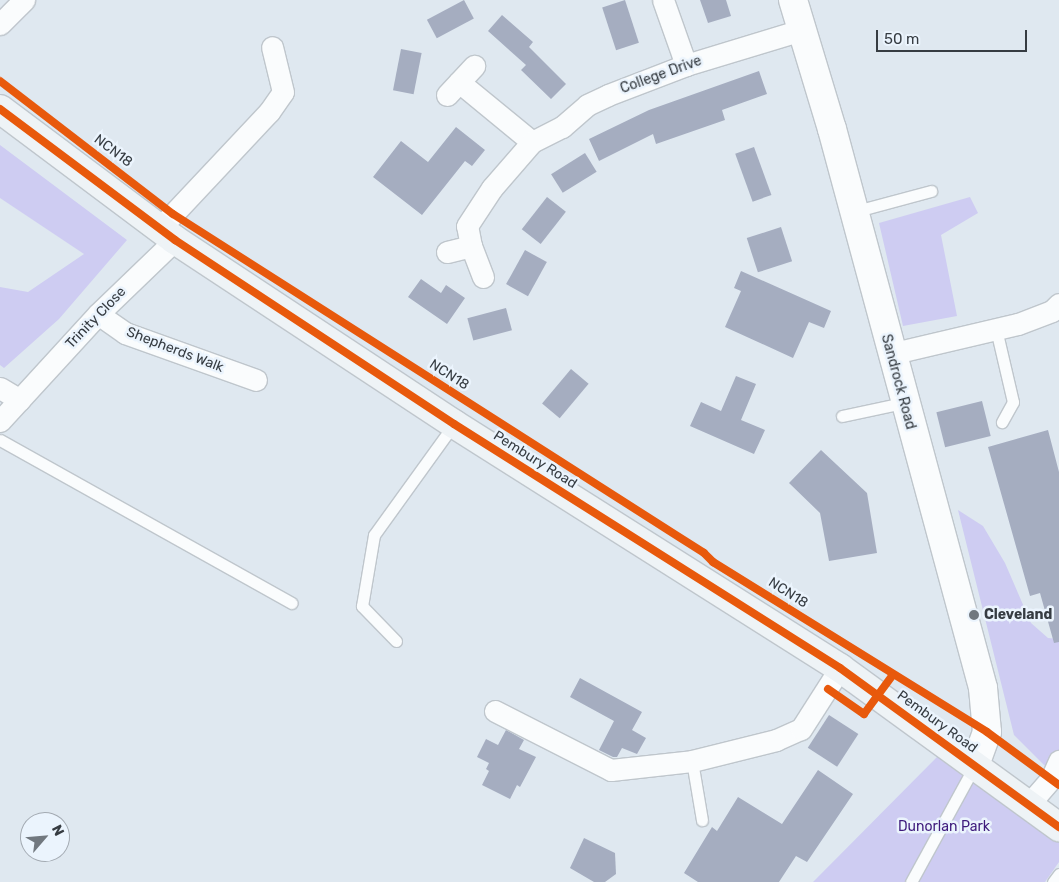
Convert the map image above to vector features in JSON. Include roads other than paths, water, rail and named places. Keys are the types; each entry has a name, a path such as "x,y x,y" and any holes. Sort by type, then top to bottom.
{"main road":[{"name":"Pembury Road","path":"0,109 167,234 454,424 840,668 1059,827"}],"street":[{"path":"0,24 24,0"},
{"path":"663,0 686,64"},
{"name":"Sandrock Road","path":"793,0 983,688 987,732 975,765"},
{"name":"College Drive","path":"483,277 471,246 467,226 492,188 532,142 562,127 587,105 686,64 802,30"},
{"name":"Trinity Close","path":"0,421 98,314 167,234 284,92 272,47"},
{"path":"474,66 453,89 532,142"},
{"path":"447,252 471,246"},
{"path":"890,354 996,329 1052,311 1059,304"},
{"name":"Shepherds Walk","path":"98,314 125,333 256,380"},
{"path":"0,388 20,400"},
{"path":"495,711 611,770 692,761 776,740 801,729 840,668"},
{"path":"1029,804 1051,779 1059,761"}],"lane":[{"path":"853,212 931,191"},
{"path":"996,329 1013,402 1002,422"},
{"path":"842,416 903,403"},
{"path":"396,641 362,606 374,535 454,424"},
{"path":"0,440 292,603"},
{"path":"692,761 702,820"},
{"path":"911,882 975,765"},
{"path":"1053,882 1059,874"}],"place":[{"name":"Cleveland","path":"974,615"}],"park label":[{"name":"Dunorlan Park","path":"944,827"}]}
